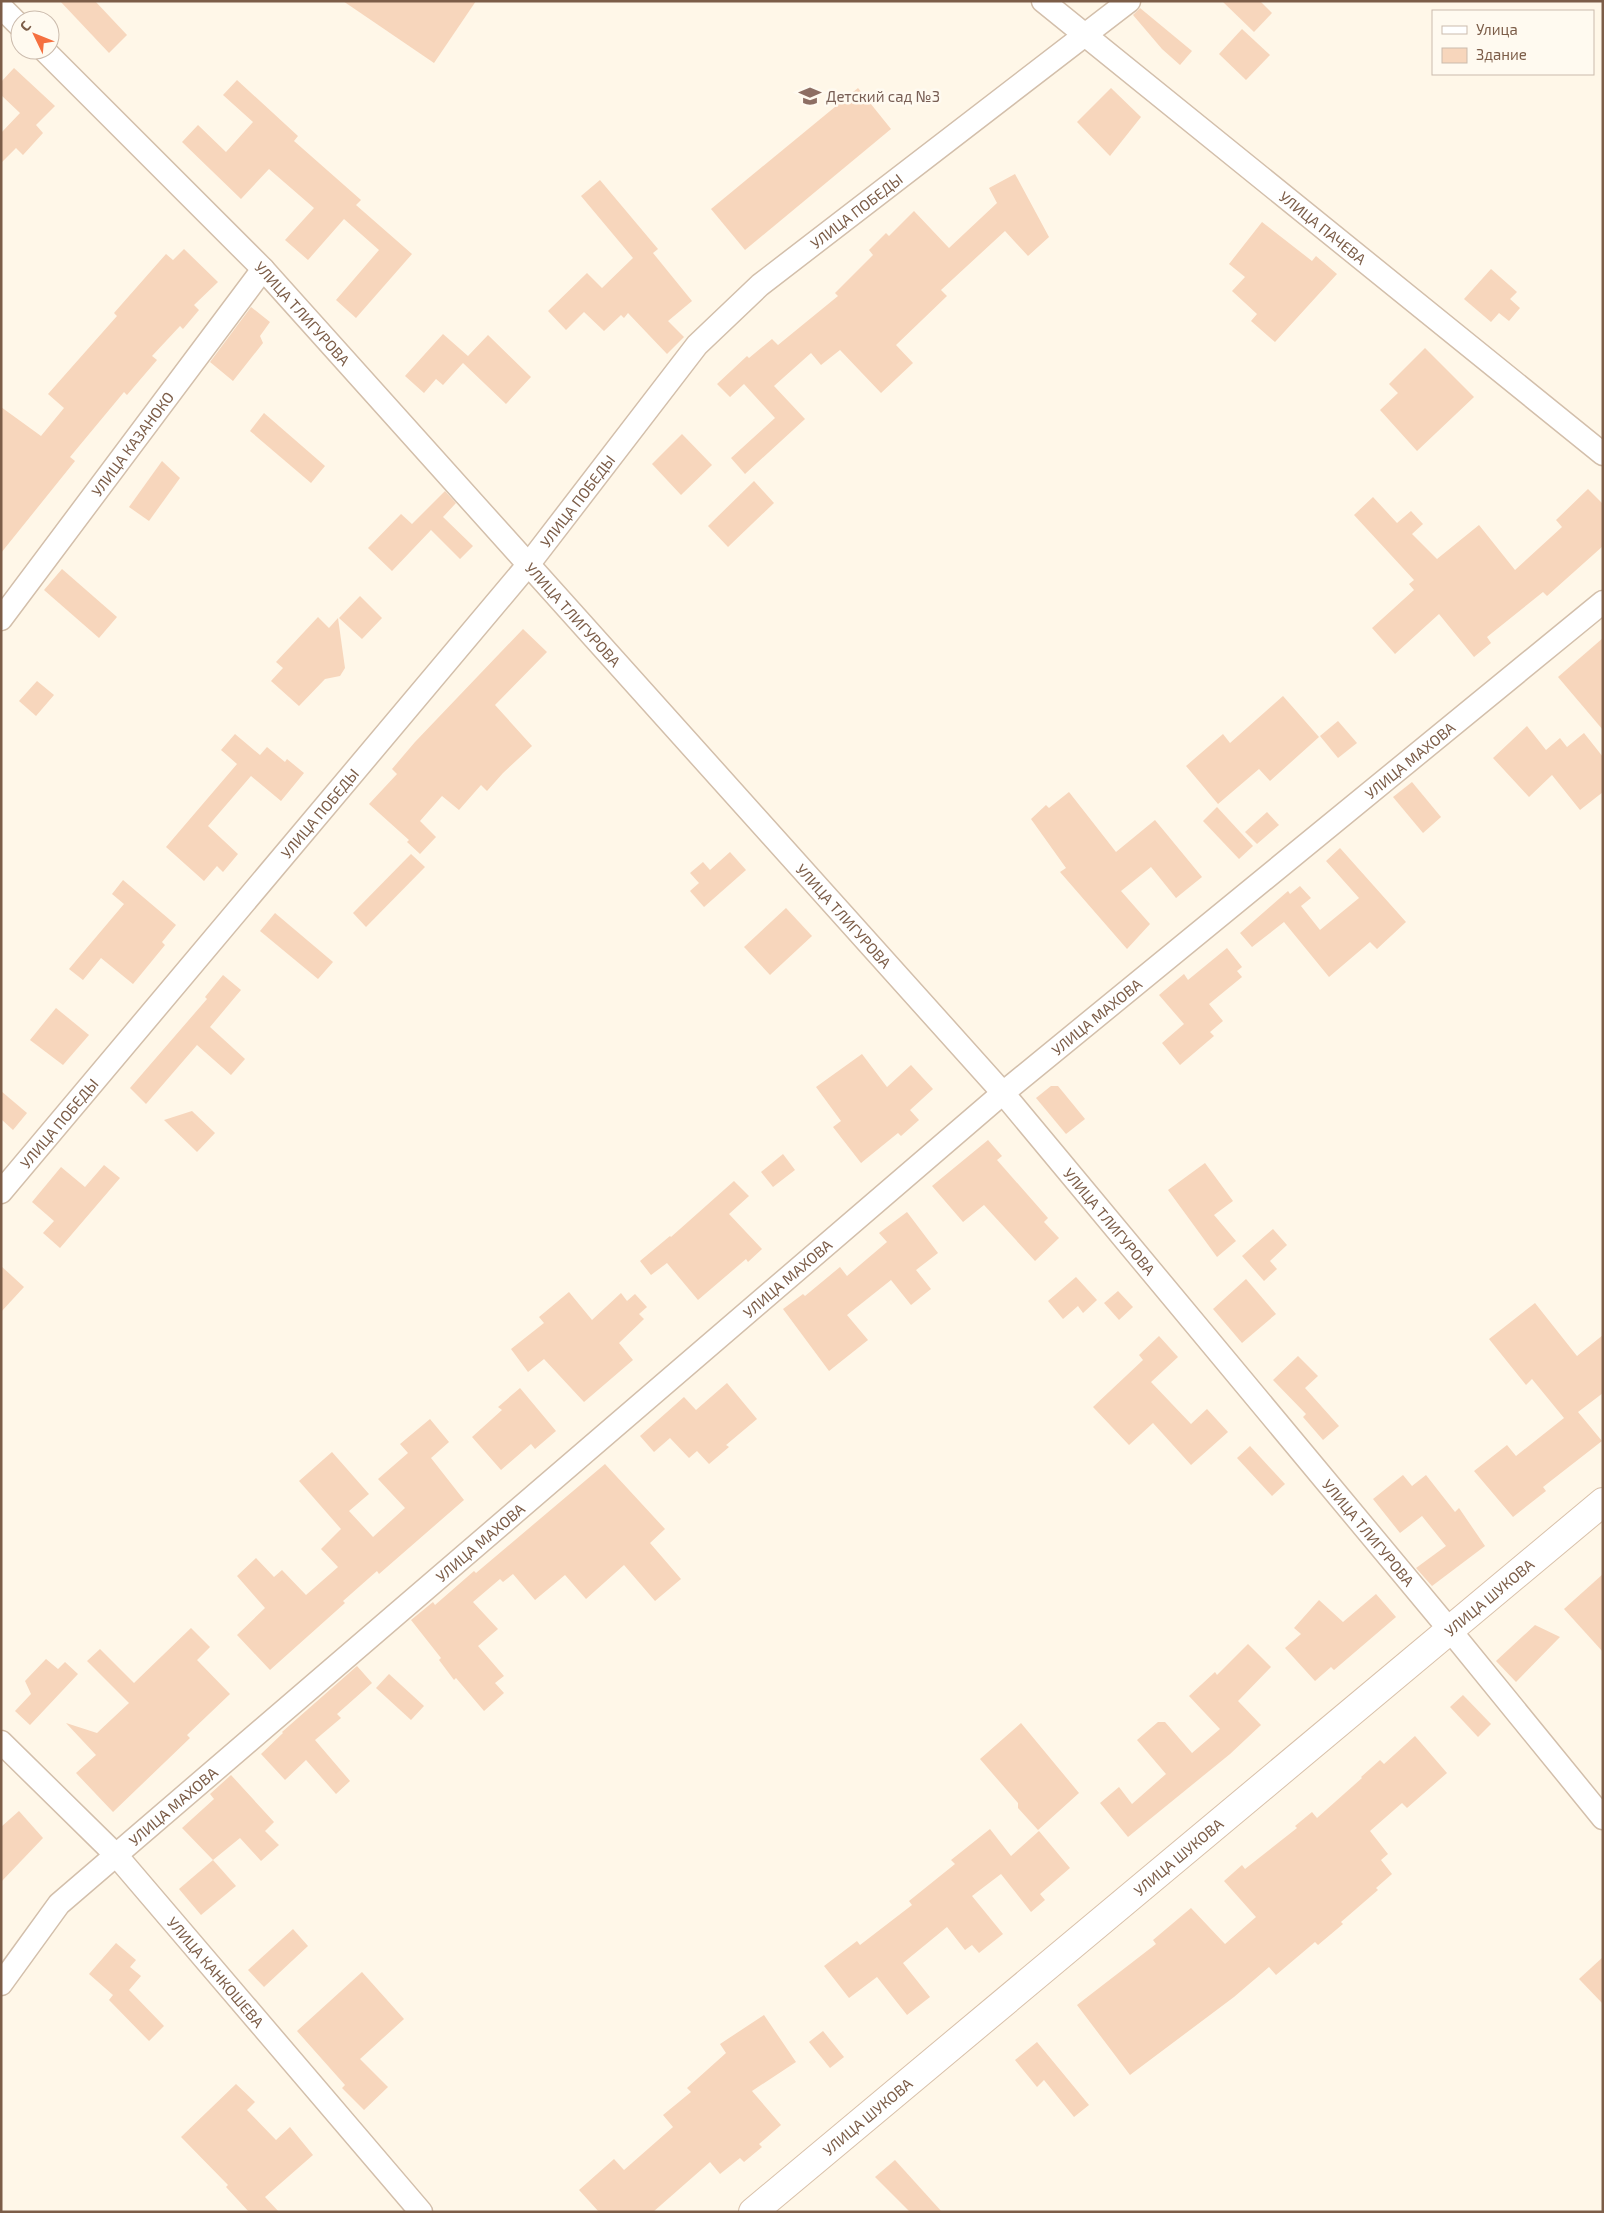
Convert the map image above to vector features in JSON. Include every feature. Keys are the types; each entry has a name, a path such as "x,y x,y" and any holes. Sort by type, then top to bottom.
{"main road":[{"name":"УЛИЦА ШУКОВА","path":"753,2212 1603,1502"}],"street":[{"path":"7,1 1,7 10,16"},
{"name":"УЛИЦА ПАЧЕВА","path":"1043,1 1603,454"},
{"name":"УЛИЦА ПОБЕДЫ","path":"1,1192 528,565 697,344 760,285 1129,1"},
{"name":"УЛИЦА ТЛИГУРОВА","path":"54,60 263,269 1003,1093 1449,1629 1603,1818"},
{"name":"УЛИЦА КАЗАНОКО","path":"1,619 263,269"},
{"name":"УЛИЦА МАХОВА","path":"1,1984 59,1904 1003,1093 1603,602"},
{"name":"УЛИЦА КАНКОШЕВА","path":"1,1742 116,1855 420,2212"}],"building":[{"path":"60,1 95,1 127,35 109,53"},
{"path":"343,1 476,1 434,63"},
{"path":"1222,1 1260,1 1272,13 1254,32"},
{"path":"1140,8 1192,51 1180,65 1162,49 1133,15"},
{"path":"1242,29 1270,55 1246,80 1219,54"},
{"path":"14,68 55,106 36,125 43,133 23,155 16,148 1,163 1,133 20,113 1,95 1,82"},
{"path":"237,80 298,136 294,141 361,200 356,205 412,254 356,318 336,300 379,250 344,219 308,260 285,240 314,208 269,169 241,199 182,142 198,125 226,152 253,122 223,95"},
{"path":"858,88 891,129 745,250 711,209"},
{"path":"1111,88 1141,117 1110,156 1077,122"},
{"path":"1015,174 1049,237 1028,256 1005,231 941,290 947,296 896,345 913,363 881,393 840,350 821,365 811,353 774,386 805,419 745,474 731,458 775,418 744,384 730,397 717,384 747,356 749,358 772,339 778,345 838,296 835,293 873,255 869,250 886,233 889,236 914,211 949,248 997,203 989,188"},
{"path":"600,180 658,249 653,253 692,301 668,321 684,337 667,354 628,313 624,318 621,315 604,331 584,312 566,330 548,311 587,273 602,288 633,258 581,196"},
{"path":"1262,222 1312,261 1316,256 1337,274 1275,342 1251,321 1257,314 1232,291 1245,277 1229,264"},
{"path":"184,249 218,282 194,305 199,310 183,329 180,326 152,356 157,360 127,395 124,392 70,457 75,461 1,553 1,407 41,436 64,408 48,394 117,316 114,313 166,254 173,260"},
{"path":"1491,269 1517,292 1510,299 1520,308 1509,321 1499,313 1491,322 1464,299"},
{"path":"251,307 270,322 260,336 263,343 233,381 210,362"},
{"path":"443,334 468,356 488,335 531,377 506,404 463,363 443,385 436,379 424,393 405,376"},
{"path":"1425,348 1474,397 1417,451 1380,410 1398,393 1389,384"},
{"path":"264,413 325,466 311,483 250,431"},
{"path":"682,434 712,465 681,495 652,464"},
{"path":"162,461 180,478 149,521 129,507"},
{"path":"754,481 774,503 728,547 708,526"},
{"path":"1588,489 1603,504 1603,546 1547,596 1543,592 1487,637 1491,643 1474,657 1439,614 1395,654 1372,628 1414,590 1409,584 1414,580 1354,515 1373,497 1397,523 1411,511 1423,524 1412,534 1437,559 1479,525 1515,570 1562,527 1556,520"},
{"path":"445,491 456,503 443,517 473,546 460,559 431,530 392,571 368,548 401,514 412,524"},
{"path":"62,569 117,617 99,638 44,590"},
{"path":"360,596 382,618 362,639 339,618"},
{"path":"318,617 329,628 338,618 345,668 340,676 325,679 299,706 271,681 283,668 276,662"},
{"path":"523,629 547,652 495,705 532,746 487,791 481,785 459,810 442,796 420,821 436,837 420,854 407,842 409,840 369,804 397,774 392,769 415,742"},
{"path":"1603,638 1603,730 1558,677"},
{"path":"37,681 54,695 36,716 19,701"},
{"path":"1283,696 1319,737 1270,781 1259,769 1218,804 1186,766 1223,734 1230,743"},
{"path":"1338,721 1357,743 1338,758 1320,736"},
{"path":"1527,726 1546,750 1560,738 1567,747 1584,733 1603,757 1603,792 1580,810 1552,775 1529,797 1493,758"},
{"path":"235,734 260,755 267,747 285,762 287,759 304,773 281,801 251,776 208,826 238,854 223,872 217,866 204,881 166,847 237,764 221,750"},
{"path":"1412,782 1441,817 1423,833 1393,797"},
{"path":"1069,792 1116,852 1155,820 1202,877 1176,898 1151,867 1121,891 1150,924 1127,949 1060,872 1066,868 1031,819 1046,805 1049,808"},
{"path":"1217,807 1253,846 1239,859 1203,821"},
{"path":"1267,812 1279,825 1257,844 1245,832"},
{"path":"1340,848 1406,922 1377,949 1370,942 1329,977 1284,922 1252,947 1240,933 1288,891 1290,894 1300,886 1311,898 1301,906 1320,930 1359,898 1326,861"},
{"path":"730,852 746,870 704,907 690,891 699,883 690,873 703,862 710,870"},
{"path":"411,854 425,867 366,927 353,913"},
{"path":"123,880 176,925 162,942 165,945 133,984 101,958 83,980 69,969 124,904 112,894"},
{"path":"786,908 812,936 770,975 744,947"},
{"path":"275,913 333,962 318,979 260,931"},
{"path":"1227,948 1242,967 1237,971 1242,977 1209,1004 1223,1021 1210,1032 1214,1036 1180,1065 1162,1043 1184,1024 1159,995 1184,974 1188,980"},
{"path":"223,975 241,990 210,1027 245,1059 231,1075 197,1045 146,1104 130,1088 207,999 205,997"},
{"path":"56,1008 89,1035 63,1065 30,1040"},
{"path":"862,1054 887,1087 911,1065 933,1089 910,1110 919,1120 901,1136 898,1133 861,1163 833,1127 841,1121 816,1087"},
{"path":"1051,1086 1058,1086 1085,1119 1066,1134 1036,1098"},
{"path":"1,1091 27,1113 13,1130 1,1119"},
{"path":"192,1111 215,1133 197,1152 164,1120"},
{"path":"988,1140 1002,1156 997,1160 1048,1218 1044,1222 1059,1238 1035,1261 984,1205 963,1222 932,1186"},
{"path":"783,1154 795,1170 773,1187 761,1172"},
{"path":"1205,1163 1233,1201 1214,1215 1236,1241 1217,1257 1168,1190"},
{"path":"104,1165 120,1178 60,1248 43,1233 54,1221 32,1202 61,1167 85,1187"},
{"path":"734,1181 749,1196 729,1214 762,1249 748,1262 746,1259 698,1300 667,1263 651,1275 640,1261 671,1237"},
{"path":"907,1212 938,1253 916,1270 931,1289 911,1305 891,1280 847,1315 868,1340 829,1371 783,1309 803,1294 805,1296 840,1267 847,1276 887,1242 879,1233"},
{"path":"1273,1229 1287,1245 1270,1261 1277,1269 1264,1281 1242,1256"},
{"path":"1,1266 24,1287 1,1312"},
{"path":"1076,1277 1097,1300 1083,1313 1078,1306 1063,1319 1048,1301"},
{"path":"1246,1279 1276,1314 1242,1343 1213,1309"},
{"path":"1118,1291 1133,1307 1119,1320 1104,1303"},
{"path":"569,1292 592,1320 621,1293 627,1301 635,1294 647,1307 639,1314 644,1319 619,1343 633,1360 584,1402 544,1359 528,1372 511,1349 544,1323 539,1317"},
{"path":"1535,1303 1577,1356 1603,1335 1603,1393 1578,1412 1602,1441 1543,1487 1546,1491 1513,1517 1474,1471 1507,1445 1516,1456 1564,1418 1532,1379 1526,1385 1489,1339"},
{"path":"1159,1336 1178,1357 1151,1382 1191,1424 1207,1409 1228,1432 1191,1465 1153,1423 1129,1445 1093,1407 1143,1360 1139,1355"},
{"path":"1298,1356 1318,1376 1305,1388 1339,1426 1323,1440 1303,1417 1306,1414 1273,1380"},
{"path":"727,1383 757,1419 726,1445 729,1447 709,1464 697,1451 689,1458 670,1438 654,1452 640,1436 684,1397 696,1410"},
{"path":"520,1388 556,1431 535,1449 531,1444 501,1470 472,1437 502,1410 498,1407"},
{"path":"430,1419 449,1442 431,1458 464,1500 379,1574 377,1571 343,1601 345,1603 270,1670 237,1635 265,1608 237,1576 256,1558 274,1577 282,1570 306,1595 338,1567 321,1549 341,1529 299,1481 332,1452 369,1494 349,1511 373,1537 405,1508 378,1479 408,1453 400,1444"},
{"path":"1250,1446 1285,1484 1272,1496 1237,1458"},
{"path":"605,1464 665,1529 650,1543 681,1579 655,1601 624,1565 586,1599 565,1575 535,1600 513,1574 503,1582 500,1579 473,1602 498,1629 478,1646 504,1676 495,1683 504,1693 484,1711 456,1678 454,1680 439,1660 441,1658 411,1620 433,1602 435,1605 474,1571 476,1573"},
{"path":"1403,1475 1412,1486 1426,1475 1455,1512 1459,1508 1485,1546 1432,1586 1416,1568 1446,1546 1422,1516 1400,1533 1373,1499"},
{"path":"1603,1574 1603,1652 1564,1609"},
{"path":"1376,1594 1396,1617 1334,1670 1331,1667 1315,1681 1285,1648 1301,1634 1294,1628 1319,1600 1343,1622"},
{"path":"1535,1625 1560,1637 1516,1682 1496,1661"},
{"path":"191,1628 210,1647 197,1660 230,1694 187,1735 190,1738 113,1812 76,1773 96,1755 66,1723 97,1733 129,1703 87,1661 100,1649 134,1683"},
{"path":"1248,1644 1271,1667 1238,1701 1261,1725 1230,1754 1128,1837 1100,1803 1119,1787 1132,1804 1166,1774 1137,1740 1158,1722 1165,1722 1192,1753 1220,1729 1189,1696 1215,1672 1217,1675"},
{"path":"46,1659 58,1669 65,1662 78,1674 30,1725 15,1711 31,1694 25,1681"},
{"path":"357,1666 372,1683 337,1714 341,1718 315,1740 350,1781 336,1794 306,1760 285,1780 261,1754 282,1732"},
{"path":"389,1674 424,1706 411,1720 376,1688"},
{"path":"1463,1695 1491,1724 1478,1737 1450,1707"},
{"path":"1021,1723 1079,1793 1038,1830 1018,1808 1018,1803 980,1759"},
{"path":"1415,1736 1447,1773 1407,1808 1402,1803 1370,1831 1388,1854 1381,1860 1392,1874 1376,1888 1378,1890 1341,1922 1343,1924 1318,1945 1315,1942 1276,1975 1269,1967 1234,1997 1130,2075 1077,2005 1156,1944 1153,1940 1191,1908 1225,1944 1256,1917 1224,1881 1242,1865 1245,1869 1297,1828 1295,1826 1312,1812 1317,1818 1380,1760 1384,1764"},
{"path":"231,1775 274,1822 265,1831 279,1845 261,1861 240,1838 213,1860 182,1828 214,1799 210,1794"},
{"path":"19,1811 43,1838 1,1882 1,1827"},
{"path":"990,1829 1011,1856 1039,1831 1070,1868 1040,1894 1045,1900 1031,1912 1001,1874 972,1896 1003,1934 979,1953 972,1945 965,1950 947,1927 903,1963 930,1997 907,2015 877,1977 849,1998 824,1966 857,1941 860,1945 912,1905 909,1901 955,1864 951,1860"},
{"path":"213,1860 236,1886 201,1915 179,1889"},
{"path":"293,1929 308,1946 264,1987 248,1970"},
{"path":"116,1943 136,1960 130,1967 141,1976 129,1990 164,2026 149,2041 109,2000 113,1995 89,1974"},
{"path":"1603,1957 1603,2004 1579,1979"},
{"path":"362,1972 404,2019 360,2059 388,2087 364,2110 342,2088 345,2085 297,2031"},
{"path":"764,2015 796,2062 752,2091 781,2125 759,2144 762,2147 744,2162 740,2158 720,2174 710,2162 653,2212 599,2212 579,2190 614,2159 624,2170 673,2127 663,2115 691,2092 687,2088 726,2053 720,2044"},
{"path":"823,2031 844,2057 830,2068 809,2042"},
{"path":"1037,2042 1089,2105 1074,2117 1044,2080 1037,2087 1015,2060"},
{"path":"236,2084 255,2102 247,2110 276,2140 290,2127 313,2155 265,2197 279,2212 249,2212 226,2187 228,2185 181,2137"},
{"path":"895,2160 942,2212 910,2212 875,2177"}],"place":[{"name":"Детский сад №3","path":"810,96"}]}
